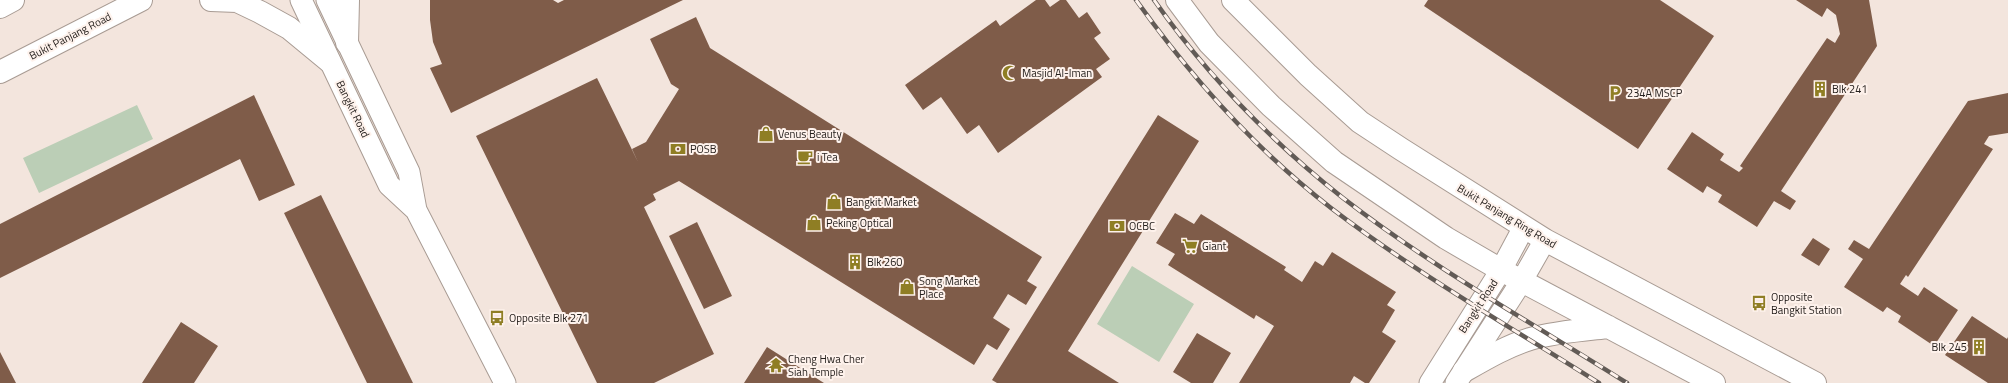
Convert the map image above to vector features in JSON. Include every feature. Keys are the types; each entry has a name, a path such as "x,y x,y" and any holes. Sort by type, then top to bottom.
{"main road":[{"path":"0,7 14,0"},
{"name":"Bukit Panjang Road","path":"0,72 140,0"},
{"path":"211,0 237,1 260,12 289,28 330,61"},
{"path":"347,43 348,0"},
{"path":"1177,0 1209,43 1271,106 1334,162 1446,238 1501,270 1714,383"},
{"name":"Bukit Panjang Ring Road","path":"1233,0 1308,75 1360,122 1470,194 1545,240 1815,383"},
{"path":"1460,377 1505,349 1530,339 1563,332 1609,327"}],"street":[{"name":"Bangkit Road","path":"301,0 389,185 416,210"},
{"name":"Bangkit Road","path":"326,0 409,172 416,210 505,383"},
{"name":"Bangkit Road","path":"1430,383 1501,270 1524,227"},
{"path":"1460,377 1522,282 1545,240"}],"green space":[{"path":"137,105 153,139 39,193 23,158"},
{"path":"1132,266 1194,304 1159,362 1097,324"}],"building":[{"path":"430,0 553,0 558,3 564,0 683,0 451,113 430,68 442,64 433,42 430,20"},
{"name":"Masjid Al-Iman","path":"1036,0 1045,0 1050,7 1060,0 1066,0 1079,18 1087,12 1101,33 1094,38 1110,59 1096,69 1102,77 998,153 979,125 967,134 941,97 923,110 905,85 996,20 1000,26"},
{"name":"234A MSCP","path":"1428,0 1660,0 1714,36 1638,149 1424,6"},
{"name":"Blk 241","path":"1796,0 1869,0 1877,46 1781,191 1796,201 1790,210 1774,201 1757,227 1718,202 1722,195 1707,186 1703,193 1667,169 1692,132 1724,154 1720,160 1739,172 1743,168 1740,166 1827,38 1835,43 1840,34 1836,15 1827,8 1822,17"},
{"path":"696,17 710,48 1042,257 1027,281 1037,287 1026,305 1008,294 993,318 1010,329 997,350 987,344 974,365 679,181 653,194 656,200 644,207 714,354 654,383 597,383 476,136 597,78 638,162 632,149 646,142 679,89 671,84 650,39"},
{"path":"2008,93 2008,133 1989,136 1984,144 1993,149 1908,277 1906,275 1900,284 1918,296 1924,287 1958,310 1934,346 1898,322 1901,316 1887,307 1883,312 1844,287 1863,259 1848,249 1854,240 1869,249 1968,101"},
{"path":"254,95 295,185 259,201 240,159 0,278 0,224"},
{"path":"1158,115 1199,141 1068,351 1119,383 997,383 992,380"},
{"path":"321,195 413,383 367,383 284,213"},
{"path":"1175,213 1194,224 1201,214 1286,267 1284,270 1302,282 1315,261 1323,266 1332,252 1396,292 1387,305 1395,310 1382,332 1396,341 1369,383 1365,383 1354,376 1350,383 1239,383 1274,326 1256,315 1254,319 1168,265 1175,254 1156,243"},
{"path":"697,222 732,296 704,309 669,236"},
{"path":"1813,238 1830,249 1819,266 1801,255"},
{"name":"Blk 245","path":"1972,316 2007,339 2008,337 2008,383 1988,383 1945,355"},
{"path":"181,322 218,346 194,383 142,383"},
{"path":"1197,333 1231,353 1213,383 1191,383 1173,372"},
{"name":"Cheng Hwa Cher Siah Temple","path":"767,347 824,383 744,383"},
{"path":"0,352 16,383 0,383"}],"railway":[{"path":"1136,0 1179,57 1226,111 1303,186 1363,232 1429,277 1599,383"},
{"path":"1154,0 1195,54 1241,106 1291,154 1343,198 1412,248 1447,271 1627,383"}],"place":[{"name":"Masjid Al-Iman","path":"1010,73"},
{"name":"Blk 241","path":"1820,89"},
{"name":"234A MSCP","path":"1615,93"},
{"name":"Venus Beauty","path":"766,134"},
{"name":"POSB","path":"678,149"},
{"name":"i Tea","path":"805,157"},
{"name":"Bangkit Market","path":"834,202"},
{"name":"Peking Optical","path":"814,223"},
{"name":"OCBC","path":"1117,226"},
{"name":"Giant","path":"1190,246"},
{"name":"Blk 260","path":"855,262"},
{"name":"Song Market Place","path":"907,287"},
{"name":"Opposite Bangkit Station","path":"1759,303"},
{"name":"Opposite Blk 271","path":"497,318"},
{"name":"Blk 245","path":"1979,347"},
{"name":"Cheng Hwa Cher Siah Temple","path":"776,365"}]}
